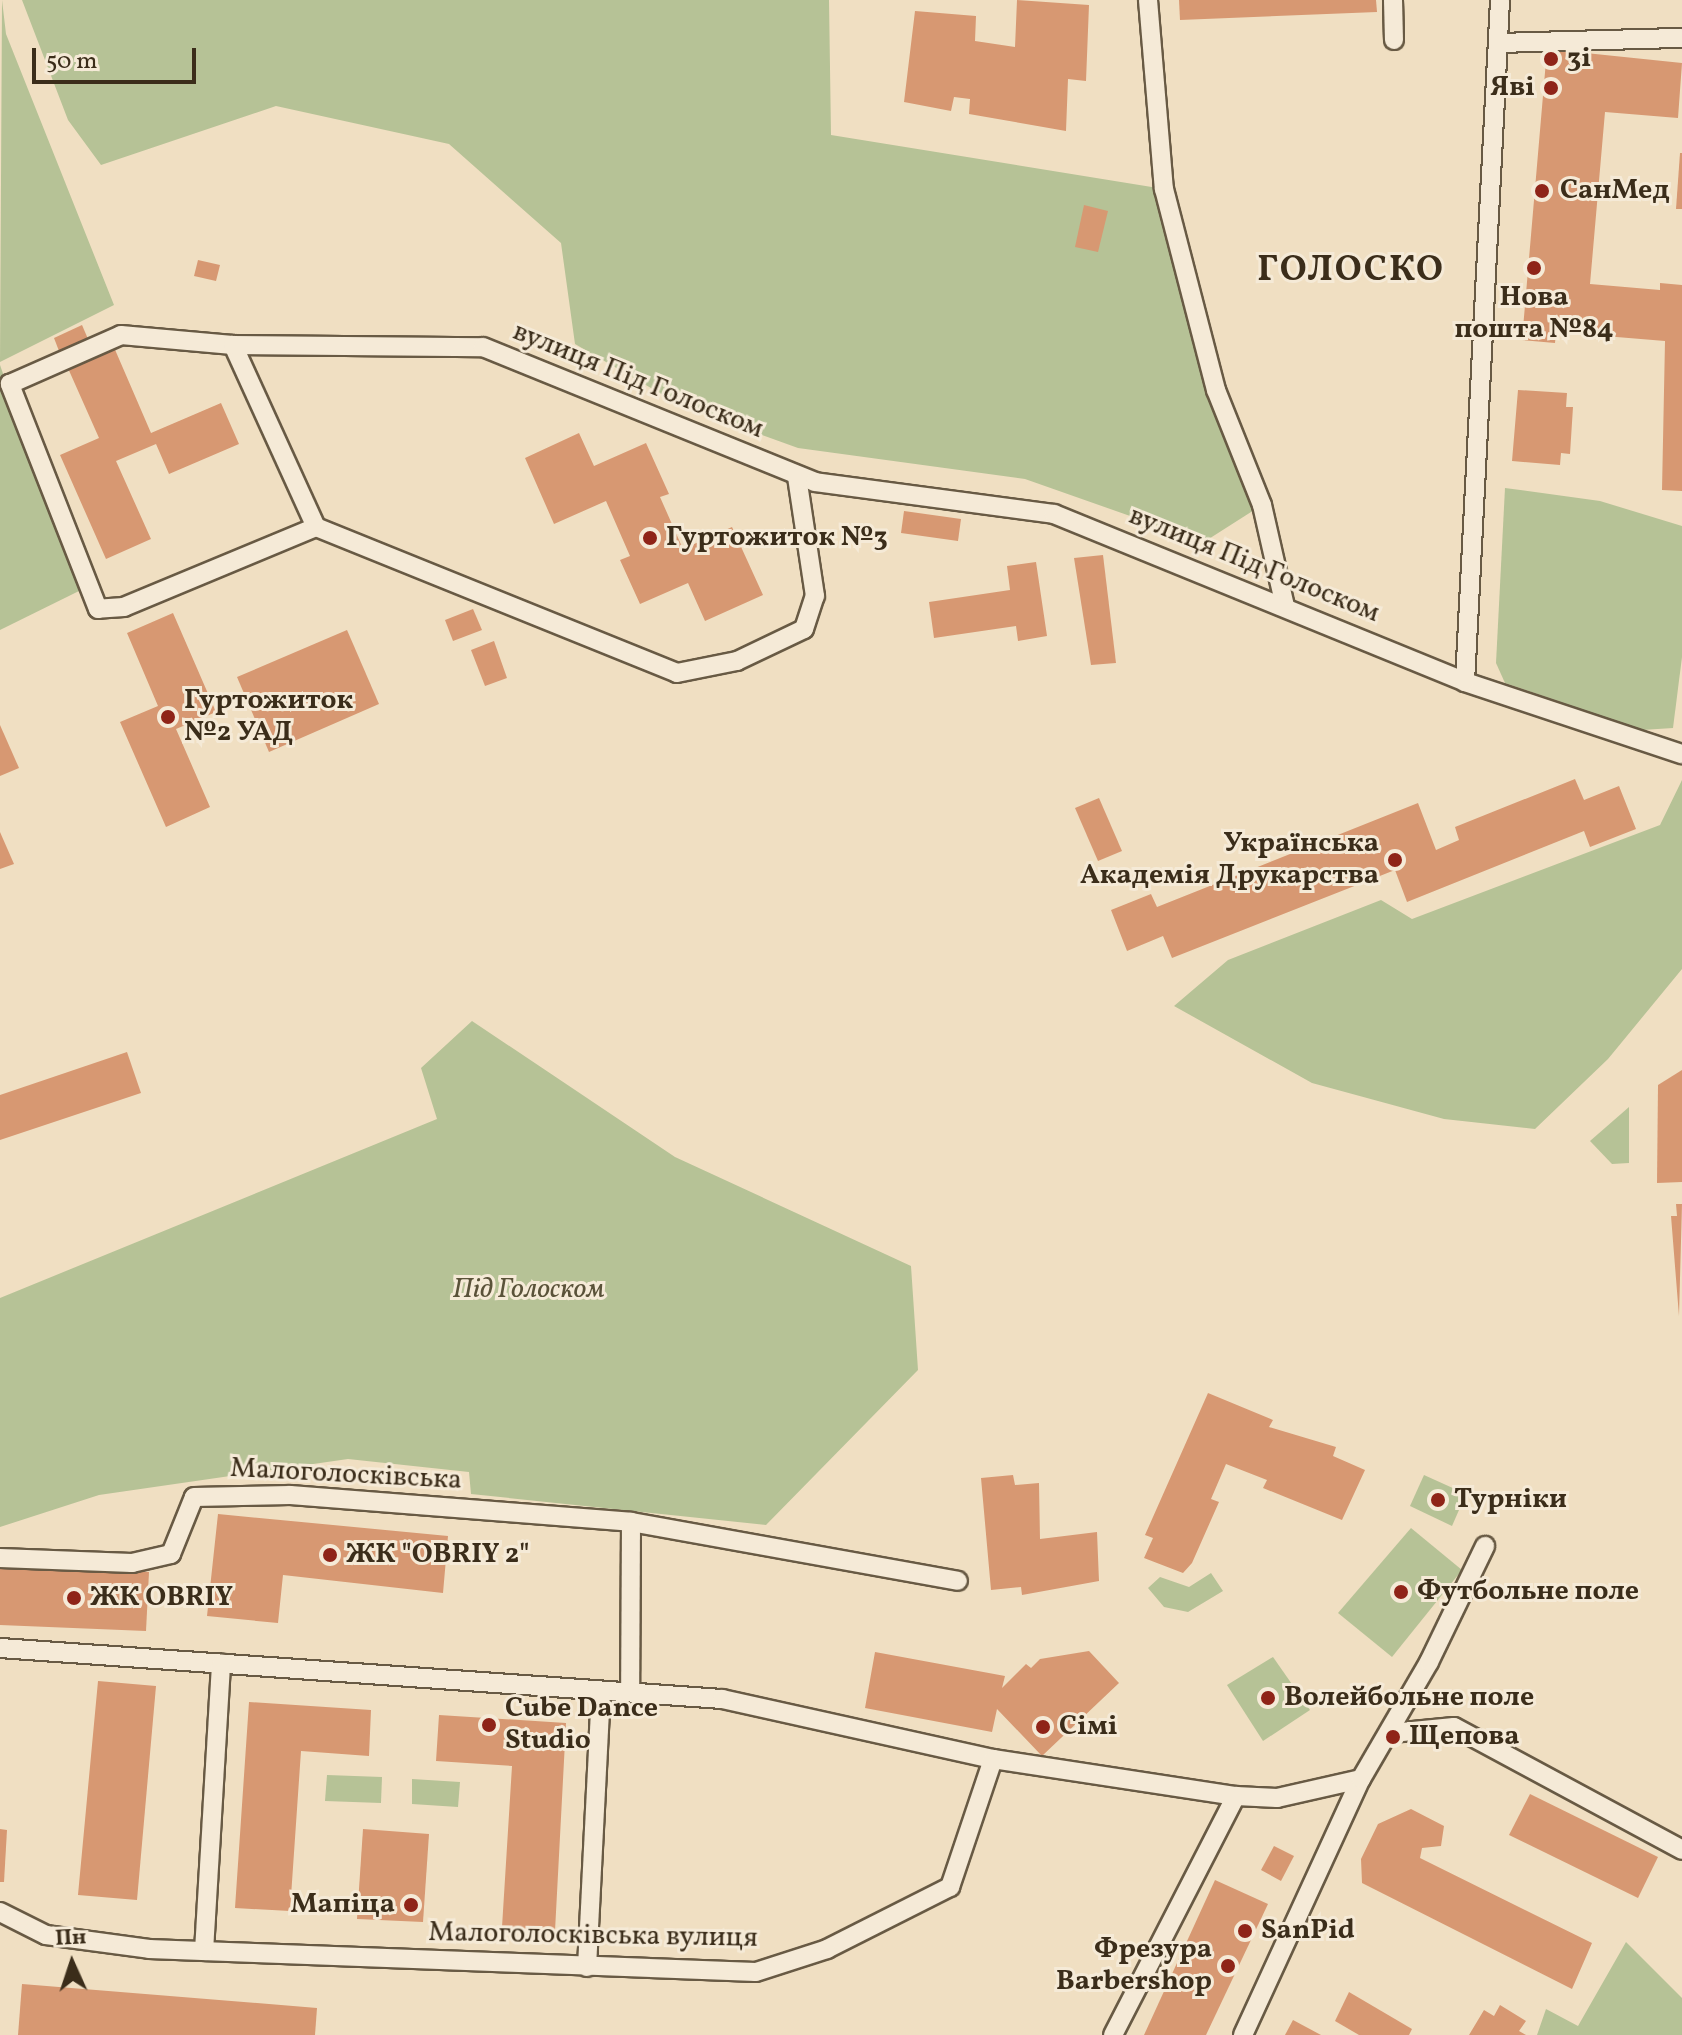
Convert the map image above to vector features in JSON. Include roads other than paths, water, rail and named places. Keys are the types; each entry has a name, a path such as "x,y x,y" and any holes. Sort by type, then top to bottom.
{"street":[{"path":"1148,0 1164,189 1216,390 1262,505 1285,606"},
{"path":"1393,0 1394,40"},
{"path":"1465,682 1500,0"},
{"path":"1498,43 1682,38"},
{"name":"вулиця Під Голоском","path":"316,527 124,607 98,609 10,384 121,335 233,345 483,347 797,477 1054,514 1465,682 1682,754"},
{"path":"233,345 316,527 677,673 737,661 804,629 815,596 797,477"},
{"name":"Малоголосківська","path":"0,1558 132,1563 171,1554 194,1497 290,1495 631,1522 958,1581"},
{"path":"630,1692 631,1522"},
{"path":"1243,2035 1361,1779 1392,1733 1485,1546"},
{"path":"0,1648 722,1699 993,1759 1236,1796 1277,1798 1361,1779"},
{"path":"204,1951 221,1664"},
{"path":"587,1967 601,1691"},
{"path":"1392,1733 1454,1727 1682,1850"},
{"name":"Малоголосківська вулиця","path":"0,1912 46,1935 204,1951 756,1972 859,1934 950,1887 993,1759"},
{"path":"1113,2035 1236,1796"}],"place":[{"name":"3і","path":"1551,59"},
{"name":"Яві","path":"1551,88"},
{"name":"СанМед","path":"1542,191"},
{"name":"Нова пошта №84","path":"1534,268"},
{"name":"Гуртожиток №3","path":"650,538"},
{"name":"Гуртожиток №2 УАД","path":"168,717"},
{"name":"Українська Академія Друкарства","path":"1395,860"},
{"name":"Турніки","path":"1438,1500"},
{"name":"ЖК \"OBRIY 2\"","path":"330,1555"},
{"name":"Футбольне поле","path":"1401,1592"},
{"name":"ЖК OBRIY","path":"74,1598"},
{"name":"Волейбольне поле","path":"1268,1698"},
{"name":"Cube Dance Studio","path":"489,1725"},
{"name":"Сімі","path":"1043,1727"},
{"name":"Щепова","path":"1393,1737"},
{"name":"Мапіца","path":"411,1905"},
{"name":"SanPid","path":"1245,1931"},
{"name":"Фрезура Barbershop","path":"1228,1966"}],"district":[{"name":"ГОЛОСКО","path":"1351,272"}],"park label":[{"name":"Під Голоском","path":"529,1290"}]}
